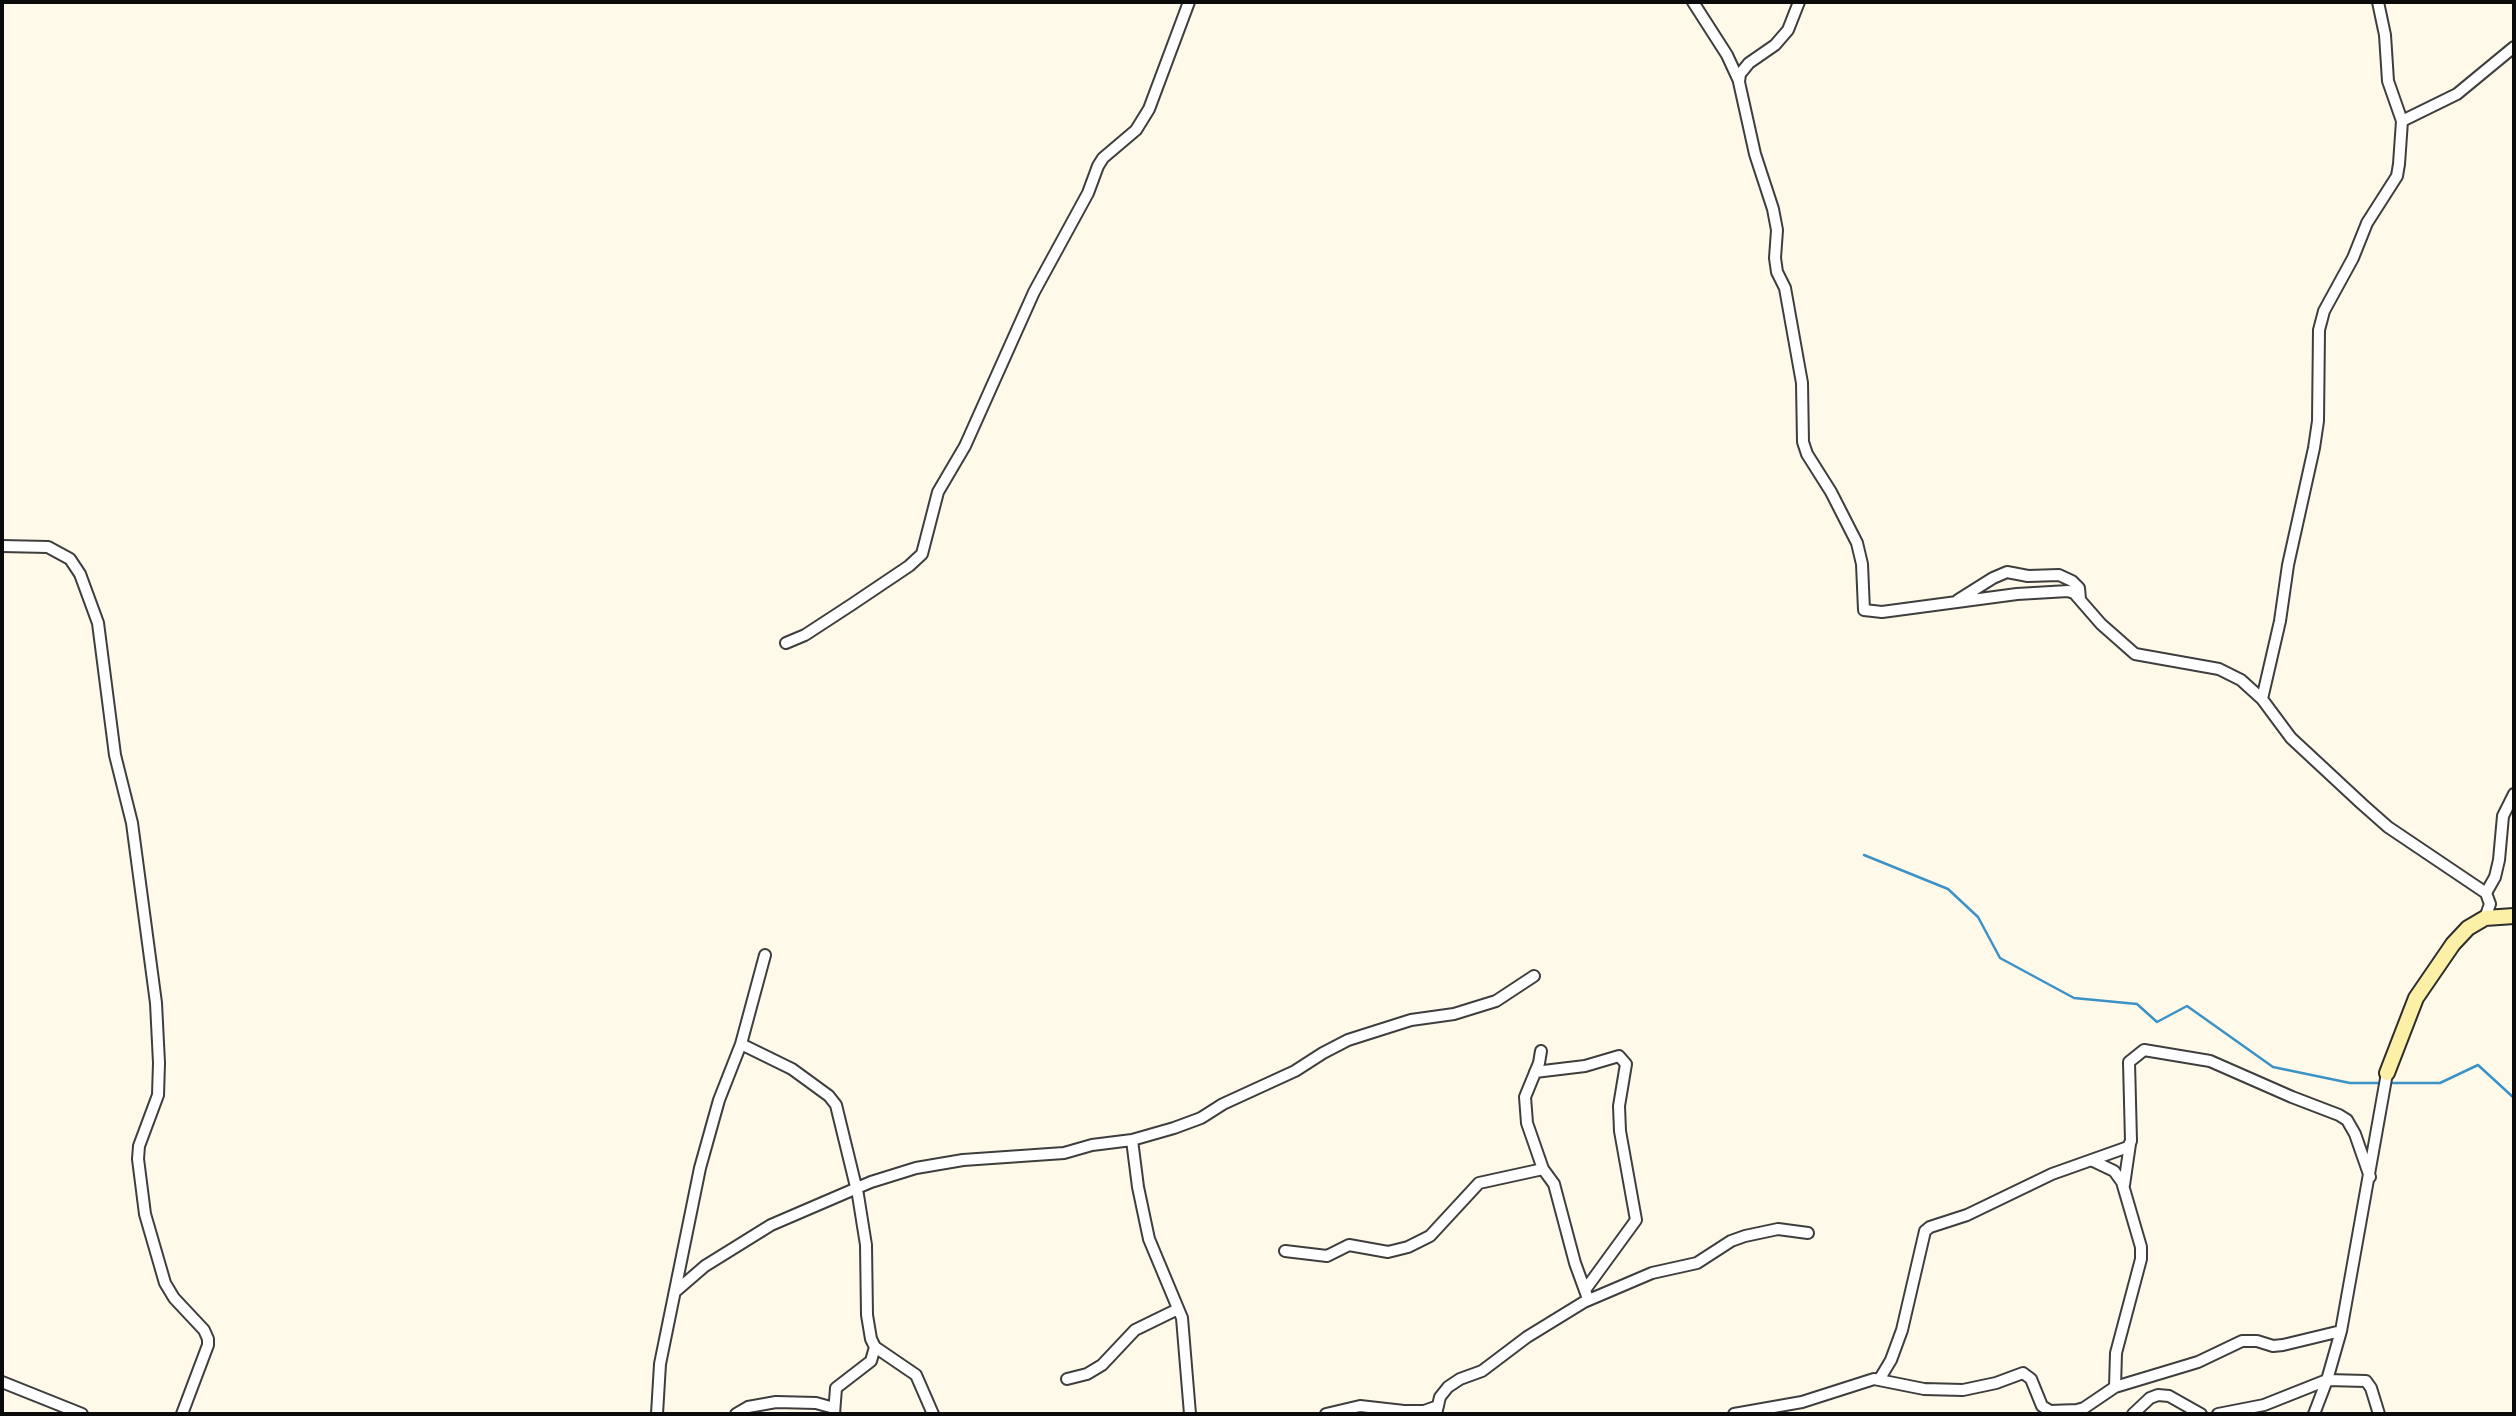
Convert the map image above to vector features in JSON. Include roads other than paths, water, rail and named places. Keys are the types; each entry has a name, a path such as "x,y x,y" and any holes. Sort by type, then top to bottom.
{"street":[{"path":"786,643 805,635 851,605 909,566 922,554 938,492 965,446 1034,292 1088,193 1098,166 1103,158 1136,130 1149,108 1189,2"},
{"path":"1693,2 1727,55 1739,82 1755,154 1777,230 1777,272 1785,288 1802,383 1803,442 1807,454 1857,543 1863,573 1863,607 1867,612 2017,594 2068,591 2080,599 2101,624 2135,654 2219,669 2241,680 2262,699 2291,738 2388,827 2486,893 2490,900 2485,918"},
{"path":"1739,82 1740,74 1749,63 1775,45 1788,30 1799,2"},
{"path":"2262,699 2314,448 2318,421 2319,330 2324,312 2368,223 2397,176 2402,121 2388,81 2385,34 2378,2"},
{"path":"2402,121 2457,94 2514,47"},
{"path":"2,546 48,547 70,559 80,573 98,623 115,755 132,823 156,1003 158,1095 139,1146 138,1159 145,1214 165,1283 174,1298 204,1329 208,1339 182,1414"},
{"path":"1955,602 2007,572 2028,576 2059,575 2079,588 2080,599"},
{"path":"2486,893 2495,877 2499,860 2503,816 2514,794"},
{"path":"2314,1414 2341,1331 2387,1073 2416,998 2453,944 2468,928 2485,918 2514,916"},
{"path":"657,1414 660,1364 709,1130 741,1044 765,955"},
{"path":"676,1291 705,1266 771,1225 856,1188 915,1168 963,1160 1050,1155 1092,1145 1132,1140 1201,1118 1223,1104 1295,1071 1348,1040 1411,1020 1454,1014 1496,1001 1534,976"},
{"path":"741,1044 792,1069 829,1096 836,1105 856,1188 866,1245 867,1315 871,1339 875,1347 916,1375 933,1414"},
{"path":"2124,1185 2130,1144 2129,1062 2144,1050 2210,1061 2339,1115 2347,1120 2355,1134 2370,1177"},
{"path":"1541,1051 1525,1097 1527,1123 1543,1169 1553,1184 1587,1296"},
{"path":"1325,1414 1360,1406 1404,1411 1437,1410 1440,1397 1448,1387 1460,1379 1482,1371 1527,1337 1584,1302 1636,1220 1620,1131 1619,1106 1626,1064 1619,1056 1585,1066 1535,1072"},
{"path":"1132,1140 1138,1188 1149,1239 1178,1309 1184,1335 1190,1414"},
{"path":"1879,1380 1891,1360 1902,1330 1923,1236 1930,1227 1967,1215 2052,1174 2119,1151 2130,1144"},
{"path":"2091,1160 2113,1171 2124,1185 2141,1247 2141,1259 2116,1353 2115,1387"},
{"path":"1285,1251 1327,1256 1349,1245 1388,1252 1408,1247 1430,1236 1479,1183 1543,1169"},
{"path":"1587,1296 1652,1273 1697,1263 1731,1241 1745,1236 1778,1229 1808,1233"},
{"path":"1067,1379 1087,1374 1102,1365 1135,1330 1178,1309"},
{"path":"1734,1414 1802,1402 1874,1379 1924,1389 1963,1390 1996,1383 2023,1373 2031,1379 2042,1406 2050,1411 2070,1412 2084,1408 2115,1387 2197,1362 2242,1341 2283,1345 2341,1331"},
{"path":"736,1414 748,1408 776,1402 816,1403 834,1411 836,1388 871,1361 875,1347"},
{"path":"2218,1414 2264,1405 2327,1380 2366,1381 2379,1414"},
{"path":"2,1382 82,1414"},
{"path":"2133,1414 2150,1398 2158,1395 2169,1396 2201,1414"}],"waterway":[{"path":"1864,855 1948,889 1978,917 2000,958 2074,998 2137,1004 2157,1022 2187,1006 2273,1067 2350,1083 2381,1083"},
{"path":"2388,1083 2440,1083 2478,1065 2514,1098"}]}
